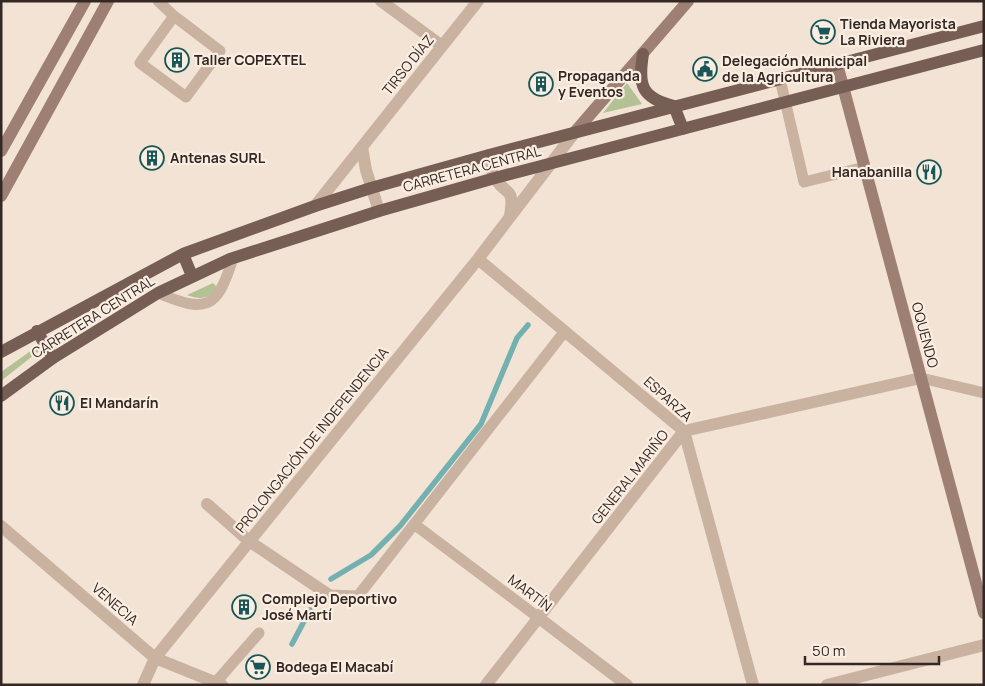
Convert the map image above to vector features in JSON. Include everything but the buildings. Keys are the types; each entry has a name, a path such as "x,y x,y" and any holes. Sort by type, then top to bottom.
{"main road":[{"name":"CARRETERA CENTRAL","path":"1,352 183,254 315,206 370,188 489,155 984,26"},
{"name":"CARRETERA CENTRAL","path":"1,396 52,358 158,293 233,258 379,211 495,178 984,50"},
{"path":"643,54 640,77 646,94 659,102 674,106 683,129"},
{"path":"183,254 192,276"},
{"path":"37,331 52,358"}],"street":[{"path":"1,151 85,1"},
{"path":"1,196 108,1"},
{"path":"381,1 442,46"},
{"name":"TIRSO DÍAZ","path":"315,206 478,1"},
{"name":"PROLONGACIÓN DE INDEPENDENCIA","path":"143,685 155,658 478,260 575,132 688,1"},
{"name":"OQUENDO","path":"837,64 984,613"},
{"path":"362,147 370,188 379,211"},
{"path":"489,155 495,178 508,191 512,200 510,218"},
{"name":"ESPARZA","path":"478,260 684,431 753,685"},
{"name":"GENERAL MARIÑO","path":"486,685 684,431 921,378"},
{"path":"207,504 249,541 329,595"},
{"name":"VENECIA","path":"1,526 155,658 219,684"},
{"name":"MARTÍN","path":"539,618 627,685"},
{"path":"827,685 984,645"}],"lane":[{"path":"158,1 174,16 220,50 186,96 140,63 174,16"},
{"path":"780,79 804,182 865,167"},
{"path":"158,293 196,306 207,303 220,292 233,258"},
{"path":"329,595 358,596 565,331"},
{"path":"921,378 984,393"},
{"name":"MARTÍN","path":"414,524 539,618"},
{"path":"219,684 259,633"}],"green space":[{"path":"627,83 642,104 603,113"},
{"path":"213,283 218,288 204,298 187,295"},
{"path":"39,345 39,351 1,381 1,372"}],"waterway":[{"path":"331,579 371,555 400,526 481,424 517,338 528,325"},
{"path":"292,644 310,610"}],"place":[{"name":"Tienda Mayorista La Riviera","path":"823,32"},
{"name":"Taller COPEXTEL","path":"177,60"},
{"name":"Delegación Municipal de la Agricultura","path":"705,69"},
{"name":"Propaganda y Eventos","path":"541,84"},
{"name":"Antenas SURL","path":"152,158"},
{"name":"Hanabanilla","path":"929,172"},
{"name":"El Mandarín","path":"62,403"},
{"name":"Complejo Deportivo José Martí","path":"244,607"},
{"name":"Bodega El Macabí","path":"258,667"}]}
